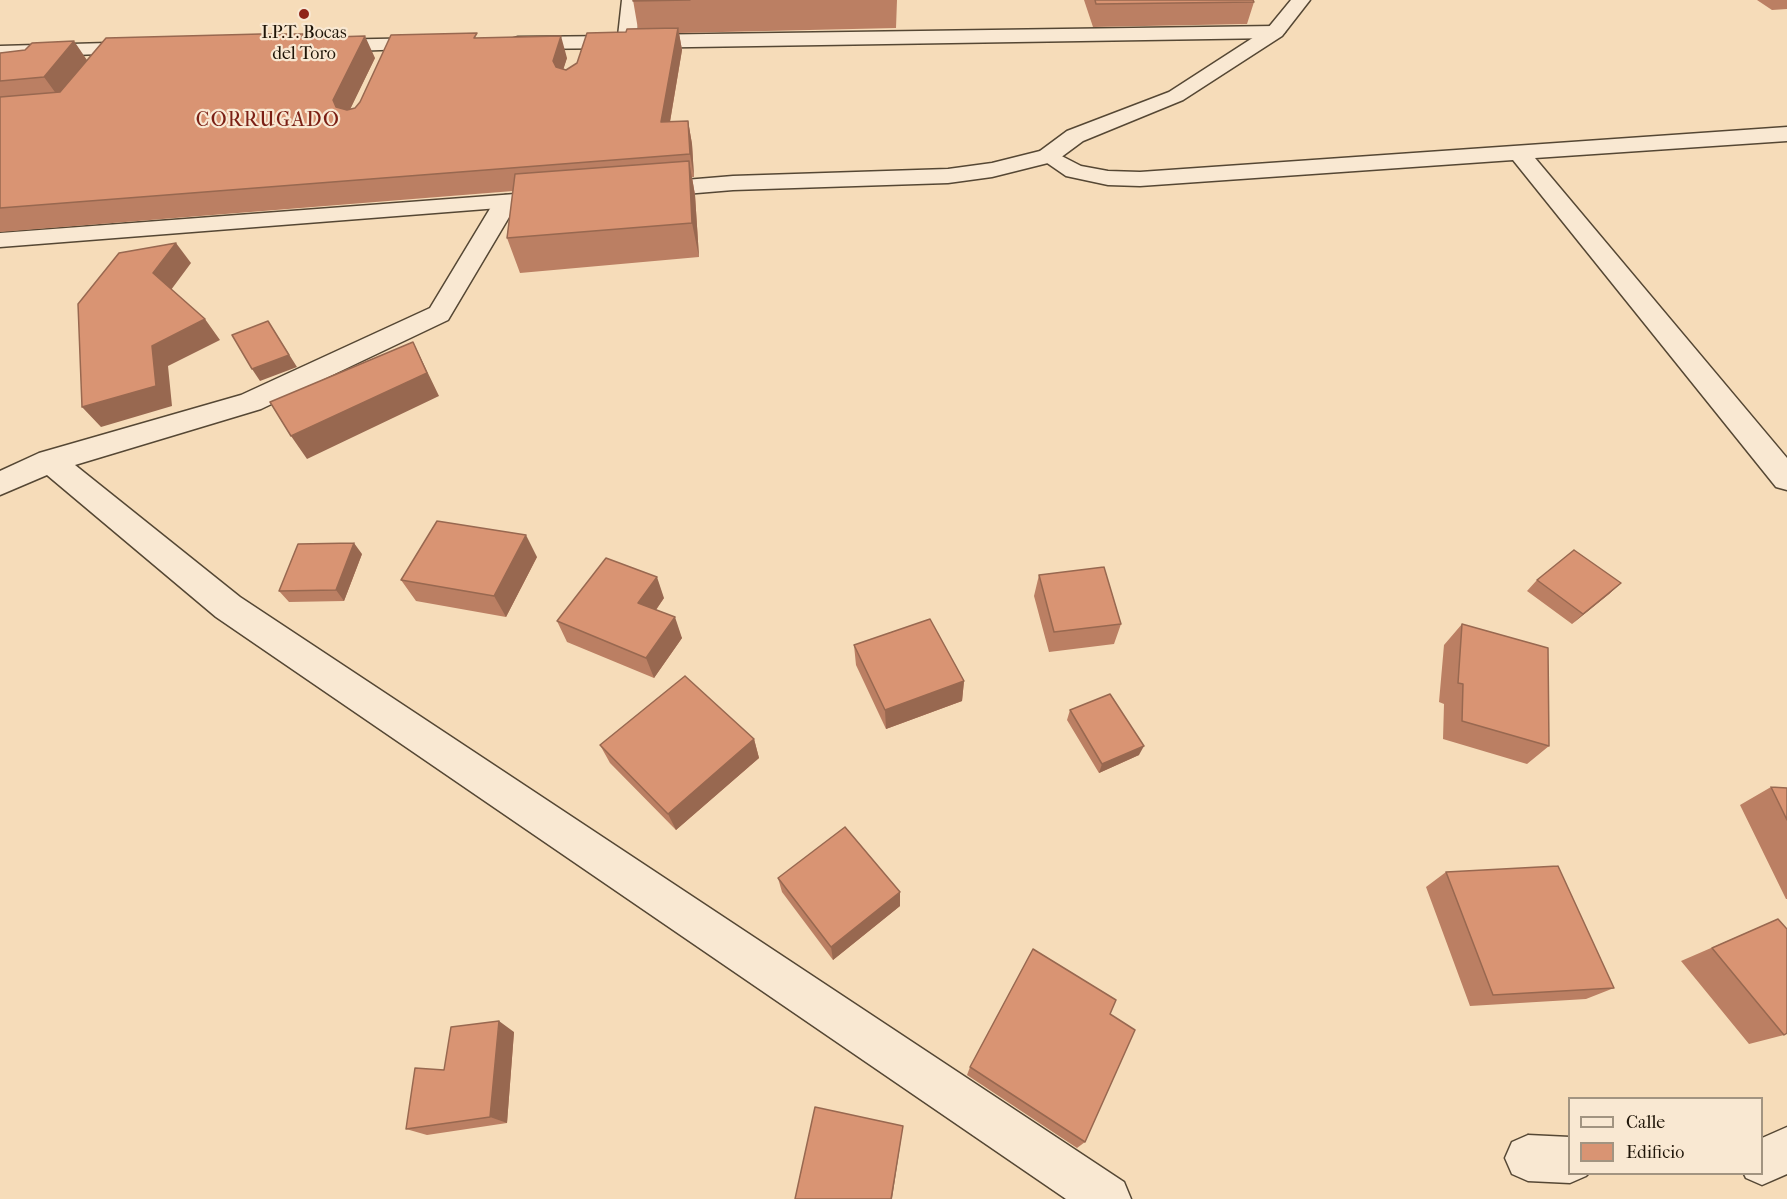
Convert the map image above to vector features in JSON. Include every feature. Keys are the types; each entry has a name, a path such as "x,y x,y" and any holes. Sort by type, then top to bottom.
{"street":[{"path":"627,42 632,0"},
{"path":"625,192 733,183 948,176 992,170 1048,156 1075,135 1176,96 1275,32 1301,0"},
{"path":"501,44 1275,32"},
{"path":"578,63 584,43"},
{"path":"301,46 453,44"},
{"path":"384,64 393,45"},
{"path":"98,69 116,48"},
{"path":"0,52 162,48"},
{"path":"1048,156 1074,171 1108,178 1140,179 1787,134"},
{"path":"1519,153 1787,479"},
{"path":"0,240 578,196"},
{"path":"0,484 50,461 251,402 439,314 506,202"},
{"path":"50,461 228,607 1107,1199"},
{"path":"1763,1161 1787,1150"}],"building":[{"path":"633,0 690,0 633,1"},
{"path":"1095,0 1253,0 1254,2 1096,4"},
{"path":"678,28 661,122 688,121 690,154 0,208 0,97 60,92 106,38 261,34 304,34 301,38 365,36 333,100 336,107 347,110 355,108 360,102 391,35 477,33 474,38 561,36 553,61 556,67 566,70 577,63 587,33"},
{"path":"74,41 44,77 0,81 0,53 25,50 32,43"},
{"path":"689,161 692,223 507,238 515,174"},
{"path":"176,243 153,273 205,319 152,346 156,386 82,407 78,304 119,253"},
{"path":"268,321 289,355 252,369 232,335"},
{"path":"413,342 427,373 291,436 270,402"},
{"path":"437,521 526,535 494,596 401,580"},
{"path":"354,543 336,590 279,591 298,544"},
{"path":"1574,550 1621,583 1583,614 1537,580"},
{"path":"606,558 657,577 638,603 675,617 646,658 557,621"},
{"path":"1104,567 1121,624 1054,632 1039,575"},
{"path":"930,619 964,681 885,710 854,645"},
{"path":"1462,624 1548,648 1549,746 1462,721 1463,684 1458,683"},
{"path":"685,676 754,739 668,814 600,745"},
{"path":"1110,694 1144,746 1102,764 1070,710"},
{"path":"1771,787 1787,788 1787,820"},
{"path":"845,827 900,892 831,947 778,878"},
{"path":"1558,866 1614,988 1493,995 1446,872"},
{"path":"1778,919 1787,929 1787,1033 1784,1035 1712,948"},
{"path":"1033,949 1116,1000 1110,1014 1135,1030 1085,1142 970,1067"},
{"path":"499,1021 490,1117 406,1129 415,1068 444,1070 451,1027"},
{"path":"815,1107 903,1126 891,1199 795,1199"}],"place":[{"name":"I.P.T. Bocas del Toro","path":"304,14"}],"district":[{"name":"CORRUGADO","path":"268,121"}]}
